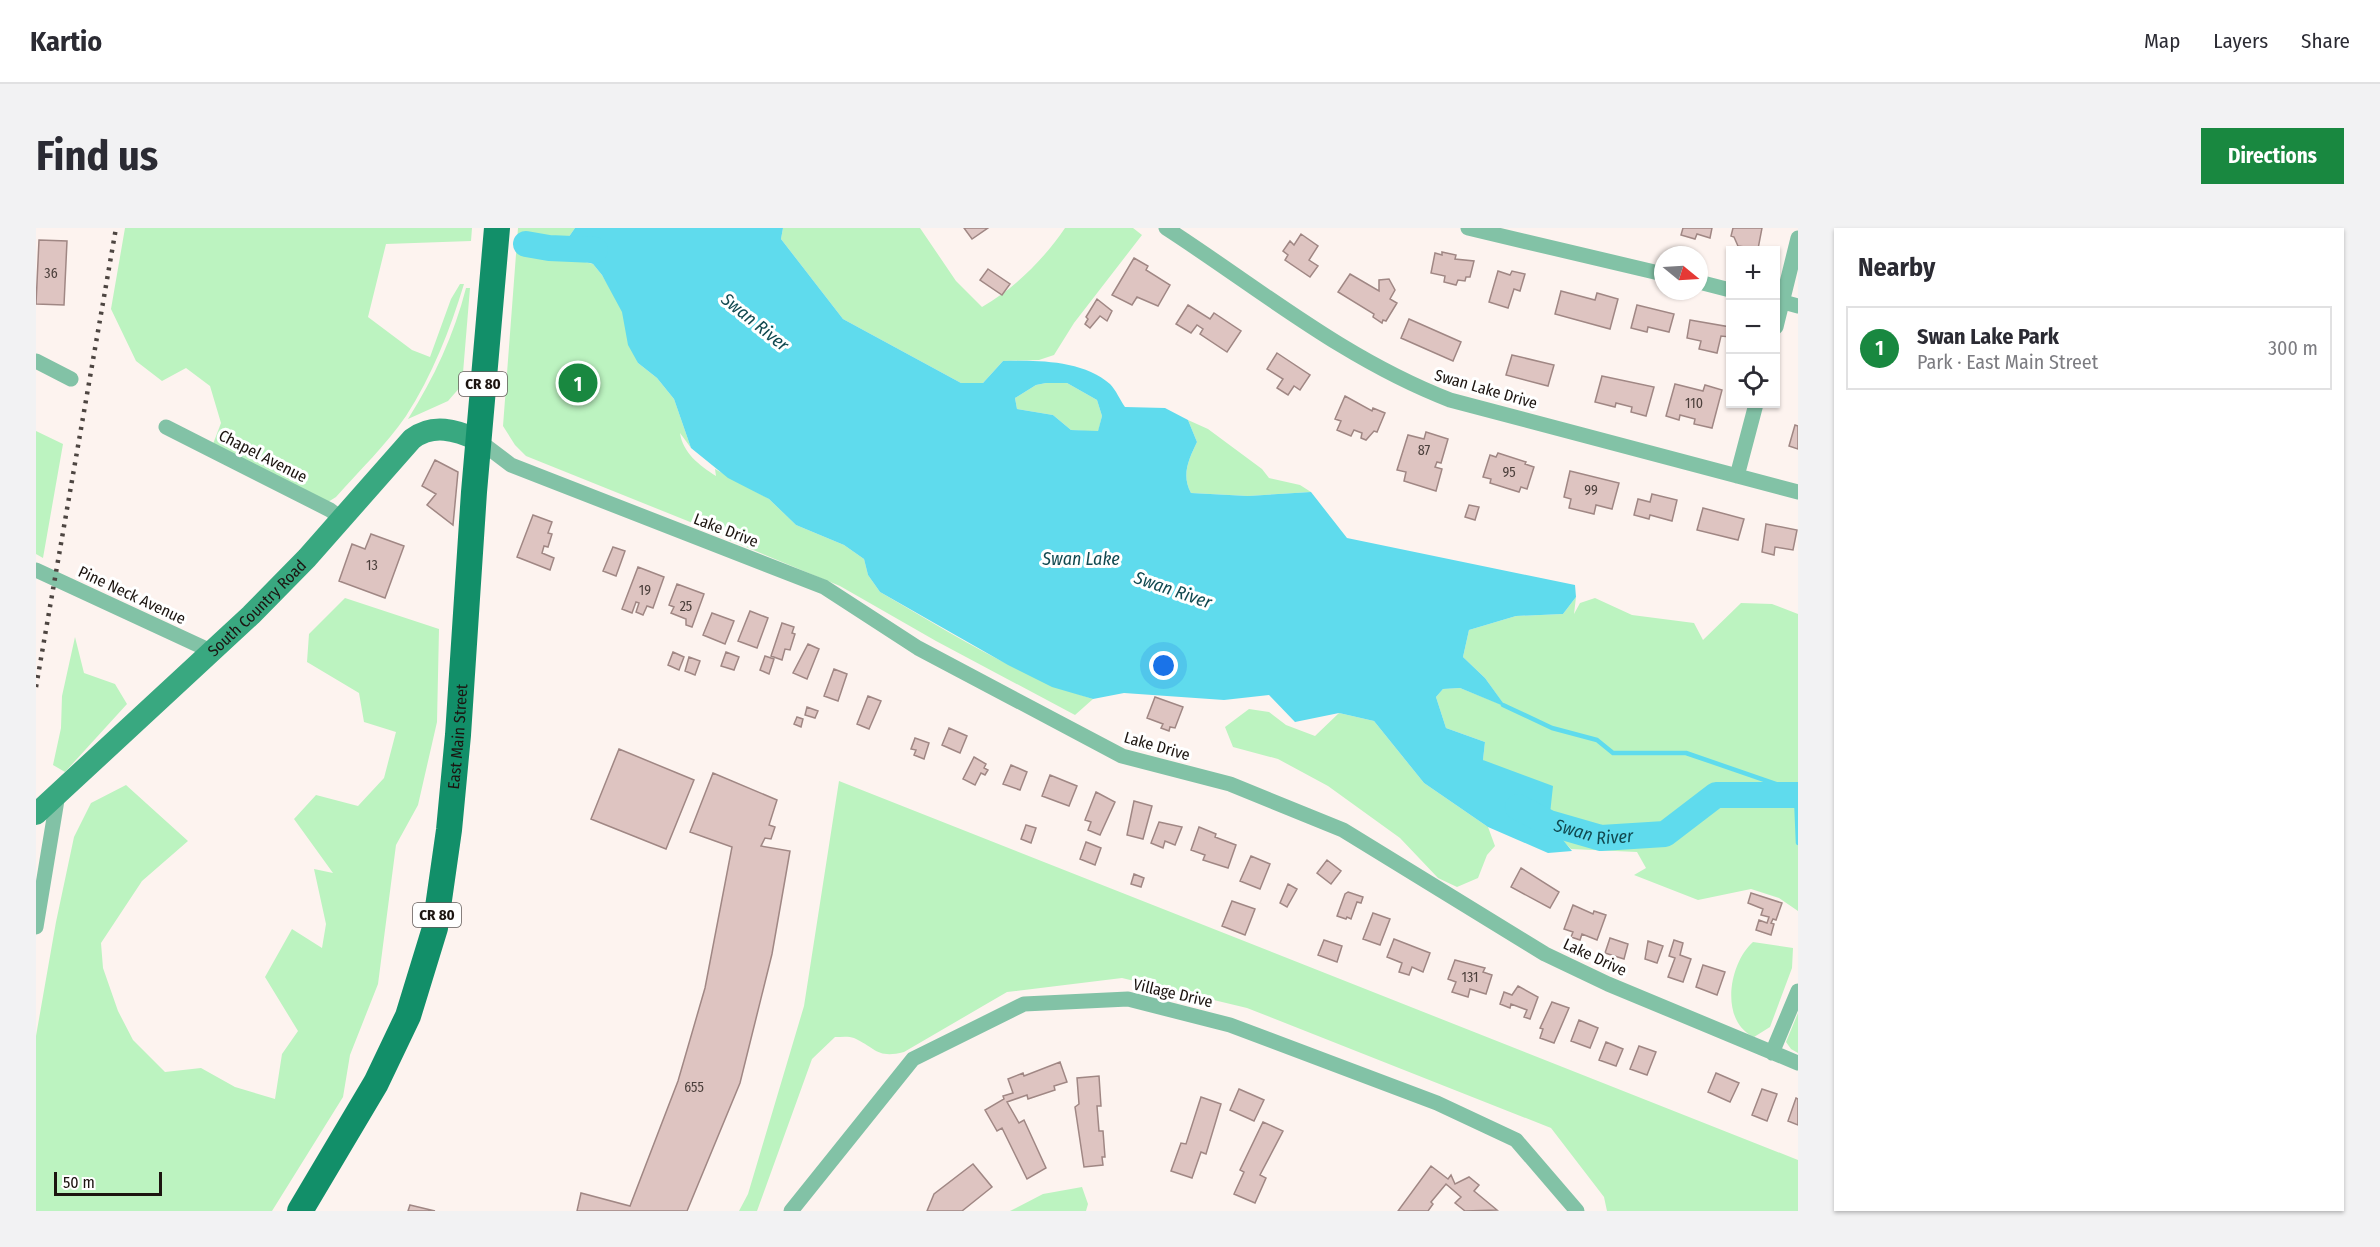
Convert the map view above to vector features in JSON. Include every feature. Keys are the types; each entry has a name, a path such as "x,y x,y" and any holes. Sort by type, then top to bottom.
{"main road":[{"name":"East Main Street","path":"300,1211 376,1083 408,1016 435,928 458,735 478,440 496,228"},
{"name":"South Country Road","path":"36,814 213,652 342,519 418,435 433,430 450,430 478,440"}],"street":[{"name":"Swan Lake Drive","path":"1166,228 1357,357 1409,384 1450,400 1798,492"},
{"path":"1468,228 1654,272"},
{"path":"1779,300 1798,237"},
{"path":"1708,284 1726,289"},
{"path":"1780,301 1798,306"},
{"path":"36,361 71,379"},
{"path":"1737,476 1755,408"},
{"name":"Chapel Avenue","path":"166,427 330,510 342,519"},
{"name":"Lake Drive","path":"478,440 511,465 824,586 918,648 1122,756 1230,784 1343,830 1545,954 1608,984 1798,1063"},
{"name":"Pine Neck Avenue","path":"36,570 213,652"},
{"path":"36,927 58,794"},
{"path":"1772,1053 1798,991"},
{"name":"Village Drive","path":"791,1211 913,1059 1024,1004 1128,999 1230,1025 1437,1103 1516,1140 1577,1211"}],"green space":[{"path":"125,228 472,228 471,241 386,244 368,317 412,350 430,357 451,299 460,284 464,284 440,352 406,416 372,458 336,497 328,502 213,444 221,423 210,386 186,368 162,381 136,361 111,309"},
{"path":"518,228 575,228 563,245 560,241 559,243 562,256 593,264 602,275 624,311 638,363 657,378 674,399 691,448 680,433 684,447 698,463 716,476 715,469 769,499 796,525 844,545 864,559 868,575 880,592 1010,666 1093,699 1075,715 936,641 840,586 729,540 726,533 725,536 526,456 515,445 503,426"},
{"path":"783,228 920,228 956,281 982,307 1028,272 1065,228 1133,228 1142,235 1074,323 1054,355 1039,360 1003,361 983,383 961,383 843,319 781,239"},
{"path":"466,288 470,288 462,385 448,401 408,419 442,356 456,323"},
{"path":"1067,383 1097,400 1102,416 1098,432 1071,430 1053,415 1017,409 1015,398 1036,385"},
{"path":"1188,420 1208,429 1262,469 1269,478 1300,485 1311,492 1248,496 1191,493 1186,473 1197,442"},
{"path":"36,431 63,444 43,558 36,554"},
{"path":"1576,597 1574,614 1580,603 1595,598 1632,615 1694,623 1703,640 1741,603 1772,604 1798,614 1798,911 1779,898 1751,889 1698,900 1634,875 1646,868 1637,852 1571,849 1483,760 1485,742 1446,728 1436,697 1443,689 1460,688 1505,706 1485,678 1463,657 1469,630 1516,616 1563,614"},
{"path":"345,598 439,629 437,722 418,805 396,845 378,984 350,1055 343,1097 272,1211 36,1211 36,1036 56,922 74,837 91,803 126,785 188,841 142,881 101,943 103,968 118,1011 133,1040 165,1072 201,1068 235,1087 275,1099 282,1054 298,1031 265,977 292,929 322,948 326,924 314,869 333,873 294,819 316,795 358,806 384,778 396,732 364,722 359,693 307,662 309,634"},
{"path":"75,637 84,673 115,684 127,704 65,772 53,765 61,728 62,696"},
{"path":"1249,709 1269,712 1286,725 1315,736 1339,713 1374,721 1424,783 1488,827 1495,846 1487,855 1478,878 1457,887 1438,878 1400,838 1328,786 1278,759 1233,747 1225,727"},
{"path":"839,781 1798,1160 1798,1211 1607,1211 1604,1197 1551,1128 1247,1008 1122,978 1007,992 904,1052 895,1054 882,1053 854,1038 835,1037 812,1059 757,1211 739,1211 748,1194 804,1006"},
{"path":"1753,942 1793,948 1792,968 1770,1027 1754,1037 1743,1029 1736,1018 1731,991 1738,963"},
{"path":"1798,1013 1798,1053 1786,1042"},
{"path":"1082,1187 1088,1204 1086,1211 1010,1211 1043,1194"}],"water":[{"name":"Swan Lake","path":"575,228 783,228 781,239 843,319 961,383 983,383 1003,361 1059,363 1087,370 1099,376 1112,386 1125,407 1165,408 1188,420 1197,442 1186,473 1191,493 1248,496 1311,492 1347,538 1575,585 1576,597 1563,614 1516,616 1469,630 1463,657 1485,678 1506,707 1460,688 1443,689 1436,697 1446,728 1485,742 1483,760 1553,786 1549,823 1572,851 1548,853 1488,827 1424,783 1374,721 1339,713 1295,722 1269,695 1224,700 1124,693 1093,699 1052,687 1008,665 880,592 868,575 864,559 844,545 796,525 769,499 728,478 691,448 674,399 657,378 638,363 628,345 622,312 602,275 593,264 567,255 561,248","holes":["1067,383 1097,400 1102,416 1098,431 1071,430 1053,415 1017,409 1015,398 1036,385"]}],"building":[{"path":"964,228 988,228 972,239"},
{"path":"1683,228 1712,228 1710,238 1697,234 1695,239 1681,235"},
{"path":"1733,228 1762,228 1759,246 1738,246 1734,237 1731,236"},
{"path":"1301,234 1318,246 1309,260 1318,266 1310,277 1285,260 1288,255 1283,251 1290,241 1294,245"},
{"path":"39,240 67,241 64,305 36,304"},
{"path":"1442,252 1456,255 1455,259 1474,261 1470,277 1466,277 1465,281 1458,280 1456,285 1444,282 1445,276 1431,273 1435,253 1442,255"},
{"path":"1134,258 1148,266 1146,270 1170,285 1158,306 1137,297 1132,305 1112,295"},
{"path":"988,269 1010,284 1002,295 980,280"},
{"path":"1498,271 1510,275 1512,271 1525,274 1520,291 1514,289 1508,308 1489,302"},
{"path":"1350,274 1379,291 1379,280 1389,279 1395,290 1390,299 1397,303 1386,321 1383,320 1382,323 1373,317 1374,314 1338,292"},
{"path":"1561,291 1595,300 1597,293 1618,299 1610,329 1555,314"},
{"path":"1097,299 1112,311 1107,321 1100,316 1090,328 1085,324 1088,319 1086,317"},
{"path":"1188,305 1210,319 1214,313 1241,331 1227,352 1200,334 1203,329 1197,325 1191,333 1176,324"},
{"path":"1637,305 1674,314 1669,332 1648,327 1647,332 1631,328"},
{"path":"1409,319 1461,342 1453,361 1401,338"},
{"path":"1690,320 1726,326 1726,337 1721,336 1717,353 1699,349 1701,341 1687,338"},
{"path":"1277,353 1310,375 1300,390 1294,386 1288,395 1277,388 1283,379 1267,369"},
{"path":"1512,355 1554,365 1548,386 1506,375"},
{"path":"1602,376 1654,387 1646,416 1631,412 1632,407 1616,403 1615,407 1595,402"},
{"path":"1675,384 1703,391 1705,385 1722,390 1712,428 1694,424 1695,419 1680,415 1679,420 1666,416"},
{"path":"1345,396 1372,411 1373,408 1385,413 1377,432 1374,431 1366,440 1361,438 1362,433 1354,430 1351,436 1337,430 1341,421 1335,419"},
{"path":"1795,425 1798,426 1798,449 1789,446"},
{"path":"1426,432 1448,439 1441,463 1437,462 1435,467 1442,469 1436,491 1404,481 1406,472 1397,470 1408,435 1424,439"},
{"path":"1498,453 1534,467 1527,489 1521,487 1519,492 1490,483 1491,479 1483,477 1490,455 1496,457"},
{"path":"435,460 458,472 453,525 427,505 436,494 422,486"},
{"path":"1570,471 1619,483 1612,509 1596,505 1594,514 1569,508 1571,499 1564,497"},
{"path":"1652,494 1677,500 1672,521 1650,515 1649,519 1634,515 1638,499 1650,502"},
{"path":"1469,505 1479,507 1475,520 1465,517"},
{"path":"1703,508 1744,519 1738,540 1697,530"},
{"path":"533,515 552,522 548,533 552,534 548,547 544,546 542,553 554,558 550,570 517,557"},
{"path":"1766,524 1797,530 1793,550 1775,547 1774,555 1762,552"},
{"path":"371,534 404,546 385,598 339,581 352,544 365,549"},
{"path":"613,547 625,551 616,576 603,571"},
{"path":"638,567 664,577 653,608 647,606 643,615 636,612 639,603 636,602 632,613 622,609"},
{"path":"677,584 704,594 692,627 686,625 686,619 671,613 674,607 669,605"},
{"path":"750,611 768,618 757,648 738,641"},
{"path":"712,613 734,621 725,644 703,635"},
{"path":"782,623 794,627 792,633 795,634 790,650 785,649 782,660 771,656"},
{"path":"808,644 819,649 807,679 793,673"},
{"path":"673,652 684,657 679,670 668,665"},
{"path":"726,652 739,657 734,670 721,666"},
{"path":"765,656 774,659 769,674 760,670"},
{"path":"689,657 700,661 695,675 685,671"},
{"path":"834,669 847,674 838,701 824,696"},
{"path":"868,696 881,701 869,729 857,724"},
{"path":"1155,697 1183,707 1175,728 1170,727 1169,731 1161,728 1163,724 1147,718"},
{"path":"807,707 818,711 815,718 805,715"},
{"path":"797,717 803,719 801,727 794,724"},
{"path":"949,728 967,736 960,753 942,745"},
{"path":"915,738 929,743 924,759 914,755 916,750 911,749"},
{"path":"619,749 694,780 666,849 591,819"},
{"path":"974,757 986,764 984,768 988,770 985,775 981,773 975,785 963,779"},
{"path":"1011,765 1027,772 1020,790 1003,784"},
{"path":"713,773 777,800 769,825 775,827 771,839 765,838 761,846 790,851 772,954 740,1083 687,1211 577,1211 581,1193 630,1206 678,1081 705,988 732,847 690,832"},
{"path":"1050,775 1077,786 1069,806 1042,796"},
{"path":"1096,792 1115,802 1100,835 1088,830 1091,822 1085,820"},
{"path":"1134,801 1152,806 1143,839 1127,835"},
{"path":"1159,822 1182,827 1175,845 1165,841 1163,848 1151,843"},
{"path":"1026,825 1036,828 1031,843 1021,839"},
{"path":"1199,827 1216,834 1215,837 1236,845 1228,868 1203,860 1205,855 1191,850"},
{"path":"1086,842 1101,848 1095,865 1080,859"},
{"path":"1251,856 1270,864 1260,889 1240,881"},
{"path":"1327,860 1341,871 1331,884 1317,873"},
{"path":"1521,868 1559,892 1550,908 1511,887"},
{"path":"1134,874 1144,878 1141,887 1131,884"},
{"path":"1288,884 1297,889 1287,907 1280,903"},
{"path":"1348,892 1363,897 1361,903 1357,902 1351,919 1337,916 1345,894"},
{"path":"1751,893 1782,903 1776,920 1773,919 1771,923 1774,924 1771,935 1756,930 1759,920 1767,923 1769,917 1761,915 1763,909 1748,903"},
{"path":"1232,901 1255,909 1245,935 1222,926"},
{"path":"1573,905 1593,914 1594,911 1606,915 1597,940 1582,934 1580,940 1571,937 1573,932 1564,929"},
{"path":"1373,913 1390,919 1380,945 1363,939"},
{"path":"1610,938 1628,944 1624,959 1605,953"},
{"path":"1394,939 1430,953 1423,972 1412,967 1409,975 1399,972 1402,963 1387,957"},
{"path":"1324,940 1342,946 1337,962 1318,955"},
{"path":"1674,940 1683,943 1680,955 1691,959 1683,982 1668,977 1675,958 1669,956"},
{"path":"1648,941 1663,946 1657,963 1645,959"},
{"path":"1455,960 1485,968 1483,972 1492,975 1486,994 1470,989 1468,997 1452,992 1456,982 1448,979"},
{"path":"1703,965 1725,972 1717,995 1696,987"},
{"path":"1518,986 1538,997 1530,1019 1524,1017 1527,1010 1511,1004 1510,1008 1500,1004 1504,992 1512,995"},
{"path":"1552,1002 1569,1008 1554,1043 1540,1038 1543,1029 1540,1028"},
{"path":"1579,1020 1598,1028 1590,1048 1571,1041"},
{"path":"1606,1042 1623,1049 1616,1066 1599,1060"},
{"path":"1639,1046 1656,1052 1647,1075 1630,1069"},
{"path":"1060,1062 1067,1082 1054,1086 1055,1090 1028,1099 1027,1095 1007,1102 1019,1123 1024,1120 1046,1168 1027,1179 1002,1128 997,1131 985,1110 1004,1099 1003,1096 1013,1093 1008,1079 1023,1073 1024,1076"},
{"path":"1716,1073 1739,1083 1730,1102 1708,1092"},
{"path":"1099,1076 1101,1106 1097,1106 1099,1131 1103,1131 1105,1157 1102,1157 1103,1165 1084,1167 1075,1107 1079,1104 1077,1078"},
{"path":"1239,1089 1264,1100 1254,1121 1230,1110"},
{"path":"1762,1089 1777,1094 1767,1121 1752,1115"},
{"path":"1201,1097 1221,1104 1206,1154 1201,1152 1192,1178 1171,1171 1181,1143 1186,1144"},
{"path":"1796,1098 1798,1099 1798,1125 1788,1121"},
{"path":"1263,1122 1283,1131 1260,1175 1266,1178 1255,1203 1234,1194 1244,1172 1240,1170"},
{"path":"973,1164 992,1187 962,1211 927,1211 934,1194"},
{"path":"1431,1166 1448,1179 1451,1175 1455,1184 1469,1177 1479,1185 1474,1191 1497,1210 1465,1211 1455,1203 1461,1197 1446,1184 1431,1202 1433,1204 1428,1211 1398,1211"},
{"path":"410,1205 435,1211 408,1211"}],"waterway":[{"name":"Swan River","path":"526,244 549,248 595,250"},
{"path":"1503,705 1552,728 1597,740 1613,753 1686,753 1785,787 1796,795 1798,843"},
{"name":"Swan River","path":"1518,807 1549,823 1601,838 1665,834 1716,795 1798,795"}],"railway":[{"path":"36,687 116,228"}],"place":[{"name":"Swan Lake Park","path":"578,383"}]}
